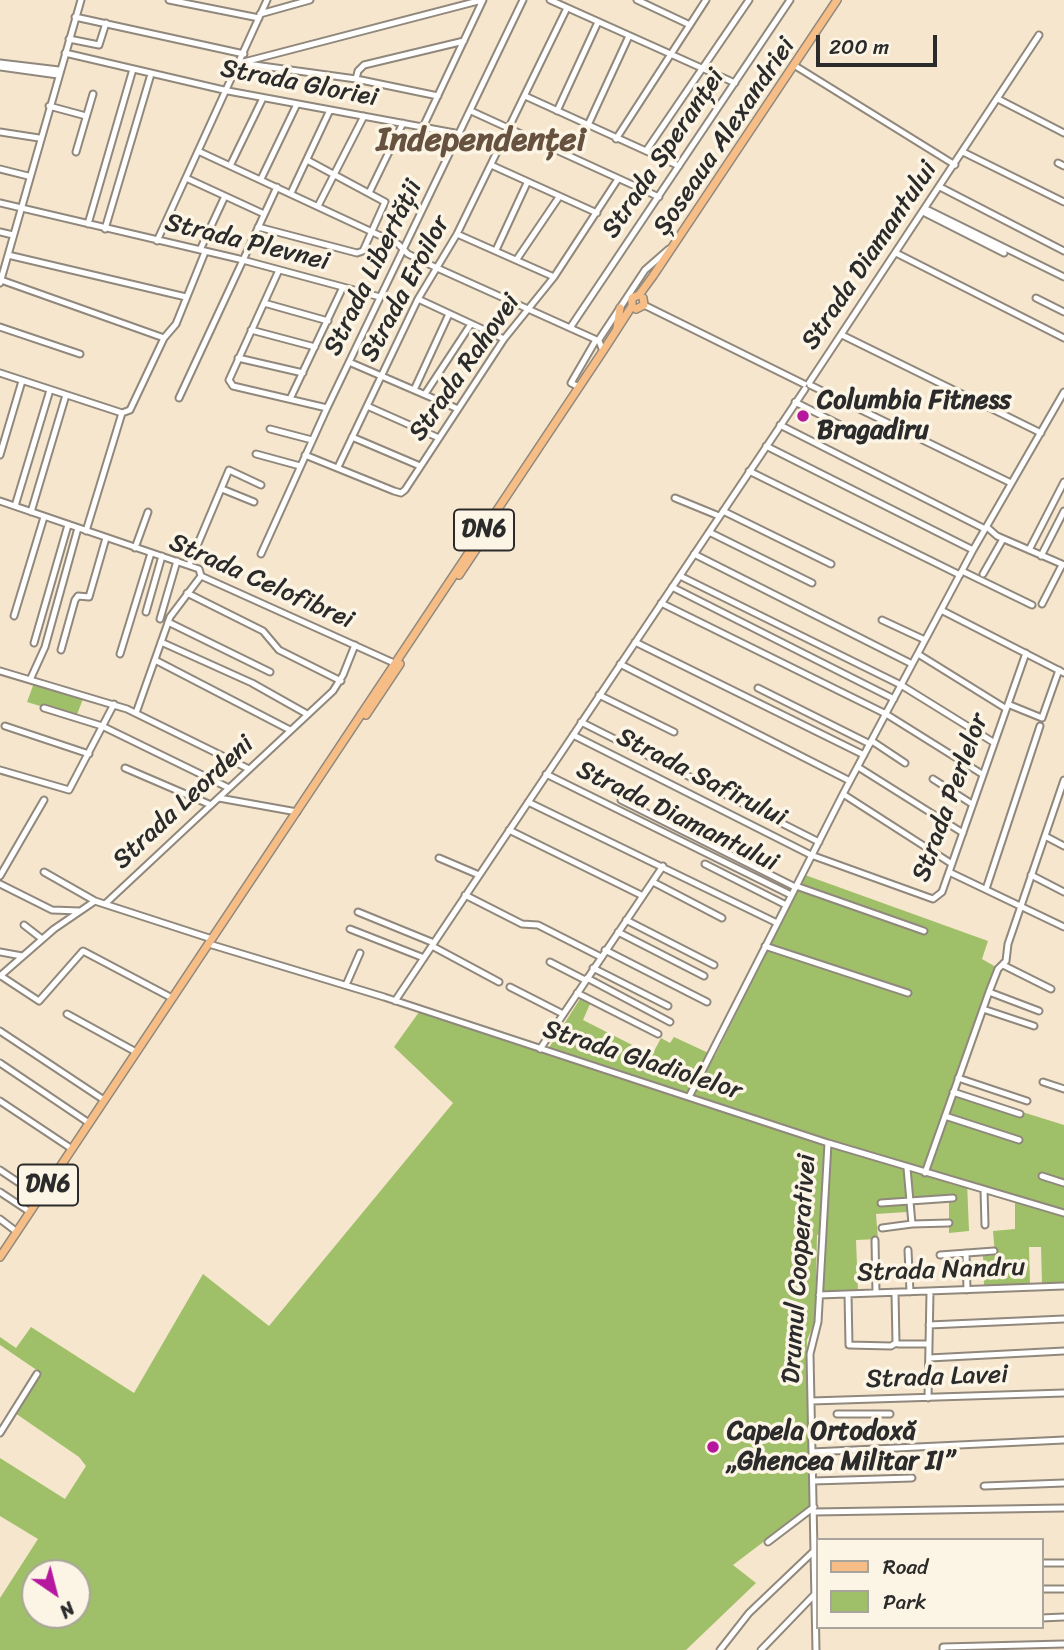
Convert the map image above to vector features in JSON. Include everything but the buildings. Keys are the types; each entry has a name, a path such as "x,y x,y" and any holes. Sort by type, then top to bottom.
{"main road":[{"name":"Șoseaua Alexandriei","path":"347,737 374,703 839,0"},
{"name":"Șoseaua Alexandriei","path":"210,942 839,0"},
{"path":"617,330 620,308"},
{"name":"DN6","path":"0,1257 210,942"}],"street":[{"path":"81,0 48,106 0,281 164,338"},
{"path":"169,0 259,16 310,0"},
{"path":"157,241 228,91 266,0 274,10"},
{"path":"423,127 482,0"},
{"path":"240,63 482,0"},
{"name":"Strada Libertății","path":"261,554 396,262 405,251 523,0"},
{"path":"551,0 735,83"},
{"path":"637,0 690,24"},
{"path":"617,139 706,0"},
{"path":"646,152 749,0"},
{"name":"Strada Speranței","path":"569,328 790,0"},
{"name":"Strada Eroilor","path":"338,467 418,299 457,234 567,8"},
{"path":"75,17 244,54"},
{"path":"557,111 598,22"},
{"path":"69,39 99,45 106,23"},
{"name":"Strada Diamantului","path":"395,1001 842,335 1039,35"},
{"path":"587,125 629,36"},
{"path":"356,79 358,71 364,65 464,40"},
{"name":"Strada Gloriei","path":"65,53 228,91 460,134"},
{"path":"240,63 356,79 438,96"},
{"path":"0,65 58,73"},
{"path":"797,67 954,165"},
{"path":"88,224 133,69"},
{"path":"105,229 151,74"},
{"path":"76,152 93,94"},
{"path":"525,96 679,166"},
{"path":"230,166 263,98"},
{"path":"998,100 1064,133"},
{"path":"261,179 297,104"},
{"path":"48,106 86,116"},
{"path":"291,193 330,110"},
{"path":"471,111 659,197"},
{"path":"318,206 365,116"},
{"path":"369,192 403,123"},
{"path":"0,132 39,138"},
{"path":"198,151 398,244 405,251 437,268 598,341 603,351"},
{"name":"Strada Diamantului","path":"963,152 1064,202"},
{"path":"258,227 357,253 363,251 386,204 369,192 307,160"},
{"path":"491,165 597,214"},
{"path":"0,169 28,176"},
{"path":"186,178 264,214"},
{"name":"Strada Rahovei","path":"305,455 401,493 504,339 554,277 618,179"},
{"path":"496,250 527,183"},
{"path":"179,398 277,187"},
{"path":"940,187 1064,251"},
{"path":"0,373 122,413 130,410 164,338 176,324 225,196"},
{"path":"517,259 559,197"},
{"name":"Strada Plevnei","path":"0,203 243,260 380,297"},
{"path":"925,210 1004,253"},
{"path":"925,210 1064,277"},
{"path":"0,232 13,235"},
{"path":"457,234 554,277"},
{"path":"579,387 571,383 645,270 672,248"},
{"path":"896,253 1064,338"},
{"path":"8,255 186,297"},
{"path":"279,270 229,377 231,385 327,408"},
{"path":"290,399 344,287"},
{"path":"1036,298 1064,312"},
{"path":"418,299 504,339"},
{"path":"264,303 328,321"},
{"path":"639,303 1010,484"},
{"path":"414,390 449,314"},
{"path":"425,394 471,324"},
{"path":"0,327 80,354"},
{"path":"251,330 316,347"},
{"path":"842,335 1041,433"},
{"path":"237,358 303,373"},
{"path":"349,362 458,409"},
{"path":"0,455 22,380"},
{"path":"15,506 50,390"},
{"path":"690,1095 795,886 912,664 973,550 1010,484 1024,466 1064,392"},
{"path":"31,512 66,395"},
{"path":"795,402 860,435"},
{"path":"367,406 439,438"},
{"path":"86,531 122,413"},
{"path":"780,425 987,528 1003,539 1063,565 1042,604"},
{"path":"270,429 312,440"},
{"path":"352,437 420,466"},
{"path":"766,446 973,550"},
{"path":"256,454 300,466"},
{"path":"189,565 229,470 261,485"},
{"path":"749,471 1032,605"},
{"path":"1029,550 1064,482"},
{"path":"222,489 254,502"},
{"path":"676,498 721,514 831,564"},
{"name":"Strada Celofibrei","path":"0,501 189,565 200,570 201,576 394,663"},
{"path":"1041,555 1064,511"},
{"path":"135,548 148,512"},
{"path":"14,615 44,517"},
{"path":"34,643 68,525"},
{"path":"30,680 45,647 78,528"},
{"path":"709,532 812,583"},
{"path":"61,650 75,600 78,596 89,597 106,538"},
{"path":"984,573 1003,539"},
{"path":"120,654 151,553"},
{"path":"694,554 912,664"},
{"path":"146,612 162,556"},
{"path":"160,619 177,561"},
{"path":"136,713 169,622 201,576"},
{"path":"680,576 901,685 993,742"},
{"path":"672,587 894,699"},
{"path":"187,593 263,631 279,650 341,681"},
{"path":"661,603 886,714 982,775"},
{"path":"918,654 1007,707 1042,718 1062,672 941,610"},
{"path":"882,620 925,640"},
{"path":"169,622 270,672"},
{"path":"161,642 252,683 307,714"},
{"path":"635,642 864,755"},
{"name":"Strada Leordeni","path":"105,904 341,681 355,645"},
{"name":"Strada Perlelor","path":"933,899 942,892 1026,653"},
{"name":"Strada Leordeni","path":"155,660 290,730"},
{"path":"620,664 850,782"},
{"path":"0,671 136,713 249,768"},
{"path":"758,688 871,743 905,763"},
{"path":"599,695 674,732"},
{"path":"0,770 64,791 71,788 114,705"},
{"path":"44,708 102,726 229,788"},
{"path":"580,722 819,842"},
{"path":"5,726 89,754"},
{"path":"986,889 1040,726"},
{"name":"Strada Safirului","path":"572,735 811,855 933,899"},
{"path":"858,767 963,833"},
{"path":"125,768 211,805"},
{"name":"Strada Diamantului","path":"546,774 791,895"},
{"path":"933,779 972,804"},
{"path":"925,1173 989,992 1003,965 1020,906 1061,797 1064,780"},
{"path":"843,794 952,863"},
{"path":"219,798 297,812"},
{"path":"0,876 44,800"},
{"path":"621,800 795,886 925,931"},
{"path":"528,802 777,923"},
{"path":"509,830 643,897"},
{"path":"1045,836 1064,846"},
{"path":"439,858 479,874"},
{"path":"705,864 786,905"},
{"path":"540,1049 663,866"},
{"name":"Strada Gladiolelor","path":"44,872 95,901 210,942 690,1095 828,1143 1064,1213"},
{"path":"949,872 1064,927"},
{"path":"1031,875 1064,892"},
{"path":"653,882 722,918"},
{"path":"0,884 52,910 80,911"},
{"path":"465,895 522,924 538,925 601,957"},
{"path":"95,901 42,939 0,976 39,1001 83,951 172,998"},
{"path":"358,912 433,945 499,982"},
{"path":"626,920 714,965"},
{"path":"24,925 42,939"},
{"path":"350,929 424,958"},
{"path":"618,932 704,976"},
{"path":"765,946 908,993"},
{"path":"606,950 707,1002"},
{"path":"0,953 22,956"},
{"path":"346,985 360,953"},
{"path":"550,962 670,1021"},
{"path":"1003,965 1051,989"},
{"path":"593,968 668,1006"},
{"path":"510,987 563,1014"},
{"path":"989,992 1039,1012"},
{"path":"577,993 658,1034"},
{"path":"983,1009 1034,1027"},
{"path":"67,1014 136,1052"},
{"path":"0,1031 104,1100"},
{"path":"0,1063 89,1123"},
{"path":"958,1078 1027,1101"},
{"path":"1043,1082 1064,1089"},
{"path":"953,1092 1020,1114"},
{"path":"0,1101 72,1149"},
{"path":"945,1116 1019,1140"},
{"name":"Drumul Cooperativei","path":"816,1594 810,1353 818,1322 828,1143"},
{"path":"907,1168 912,1224"},
{"path":"0,1170 40,1197"},
{"path":"1042,1176 1064,1183"},
{"path":"984,1190 985,1225"},
{"path":"0,1192 30,1212"},
{"path":"881,1203 953,1198"},
{"path":"0,1219 17,1231"},
{"path":"882,1228 949,1223"},
{"path":"875,1240 876,1293"},
{"path":"908,1250 910,1292"},
{"path":"940,1255 994,1251"},
{"path":"966,1253 967,1290"},
{"name":"Strada Nandru","path":"819,1295 1064,1286"},
{"path":"928,1398 930,1292"},
{"path":"848,1294 849,1346 891,1346 896,1343 895,1293"},
{"path":"929,1325 1064,1319"},
{"path":"898,1344 929,1344"},
{"path":"929,1358 1064,1351"},
{"path":"0,1433 37,1374"},
{"name":"Strada Lavei","path":"811,1401 1064,1393"},
{"path":"850,1414 851,1400"},
{"path":"837,1415 890,1414"},
{"path":"812,1452 1064,1440"},
{"path":"813,1481 912,1478"},
{"path":"984,1486 1064,1483"},
{"path":"768,1542 814,1509 1064,1508"},
{"path":"720,1650 750,1613 815,1550"},
{"path":"1043,1563 1064,1563"},
{"path":"1043,1589 1064,1588"},
{"path":"761,1650 816,1594"},
{"path":"1043,1618 1064,1617"},
{"name":"Drumul Cooperativei","path":"816,1650 817,1629"},
{"path":"943,1649 1064,1644"}],"green space":[{"path":"34,683 83,699 76,717 27,702"},
{"path":"805,875 988,941 982,959 996,967 955,1091 1064,1125 1064,1283 1042,1284 1041,1247 1029,1247 1030,1284 984,1286 983,1256 995,1255 993,1231 1015,1229 1015,1198 967,1182 969,1231 949,1233 949,1197 907,1200 907,1212 876,1214 878,1239 856,1240 858,1291 821,1291 823,1234 817,1235 815,1322 807,1340 812,1505 733,1565 756,1583 686,1650 0,1650 0,1598 21,1565 21,1629 91,1629 91,1559 25,1559 38,1539 0,1516 0,1458 65,1499 86,1466 79,1457 15,1413 41,1373 0,1345 0,1337 16,1348 31,1327 134,1393 203,1274 269,1326 453,1103 394,1047 419,1012 545,1054 580,999 590,1004 583,1020 652,1055 661,1038 670,1043 674,1037 715,1056"}],"place":[{"name":"Columbia Fitness Bragadiru","path":"803,416"},
{"name":"Capela Ortodoxă „Ghencea Militar II”","path":"713,1447"}],"district":[{"name":"Independenței","path":"481,142"}]}
